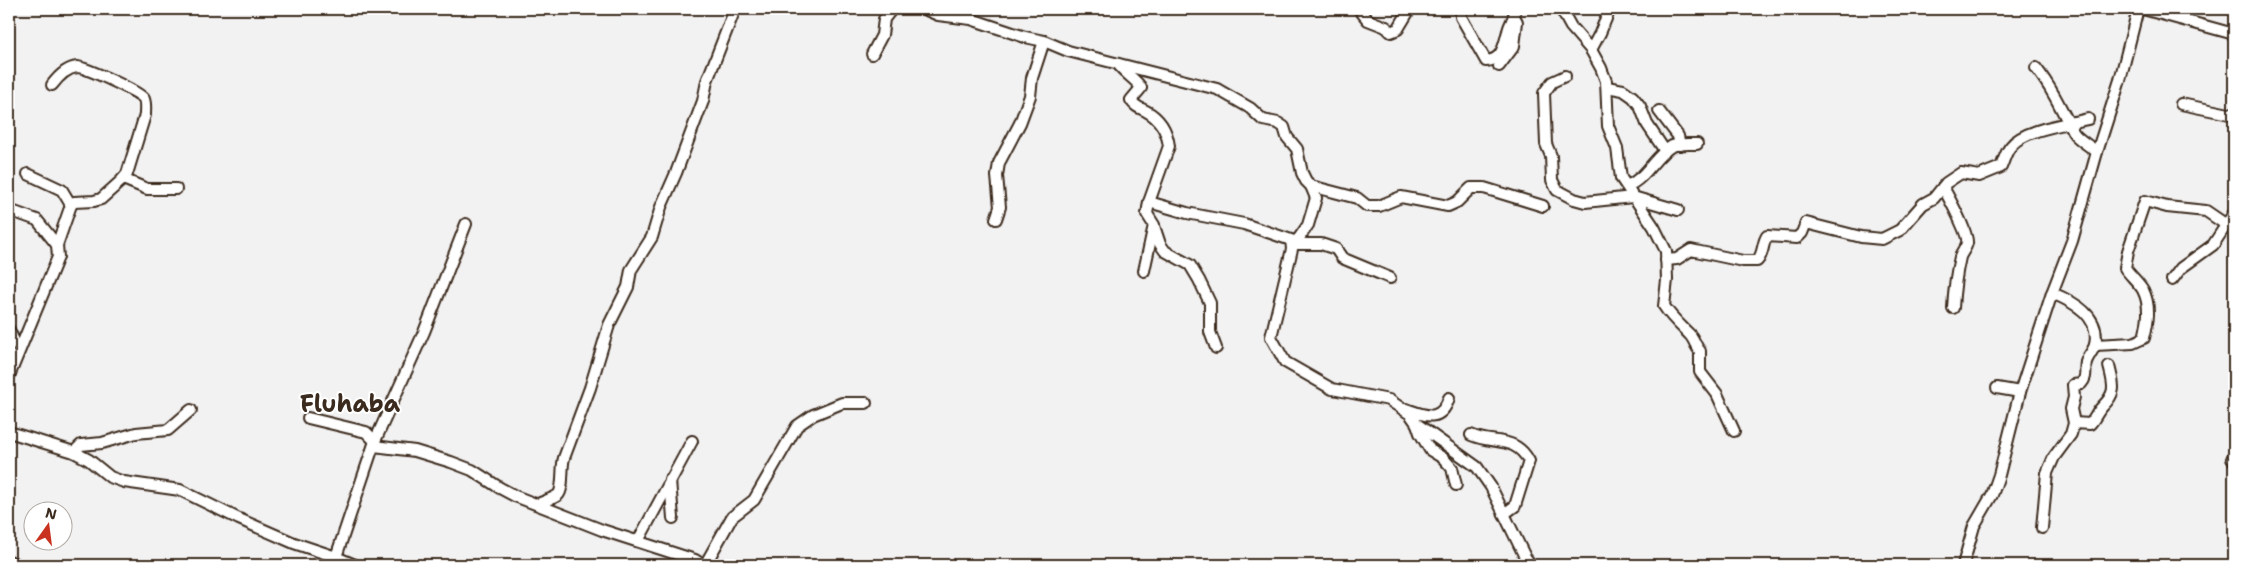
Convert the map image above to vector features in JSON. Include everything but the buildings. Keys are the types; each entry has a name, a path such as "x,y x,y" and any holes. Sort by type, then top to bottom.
{"street":[{"path":"538,504 558,495 562,487 561,468 590,388 610,325 628,287 631,270 652,237 661,207 676,174 735,9"},
{"path":"872,54 882,35 884,19 892,9"},
{"path":"924,9 938,15 971,19 1025,37 1044,41 1068,51 1217,89 1250,108 1264,120 1278,123 1284,127 1287,137 1296,149 1302,173 1311,186 1316,198 1313,213 1300,238 1292,244"},
{"path":"1359,9 1368,20 1386,27 1391,32 1398,29 1410,9"},
{"path":"1461,9 1461,17 1486,62 1492,61 1504,50 1514,12"},
{"path":"1561,9 1571,27 1591,50 1601,68 1607,87 1608,126 1617,148 1621,178 1666,251 1667,280 1664,306 1673,319 1691,335 1694,345 1700,351 1700,372 1717,394 1734,431"},
{"path":"1591,50 1610,9"},
{"path":"1964,565 1974,526 1992,494 1999,475 2020,392 2052,293 2072,241 2120,80 2138,9"},
{"path":"2143,9 2234,34"},
{"path":"1499,66 1514,46 1517,22 1514,12"},
{"path":"996,219 1000,207 997,176 1000,163 1020,123 1030,96 1032,78 1044,41"},
{"path":"1118,64 1126,75 1139,84 1141,88 1131,100 1134,106 1148,112 1159,120 1168,137 1169,146 1149,202 1147,214 1165,251 1190,265 1199,280 1210,303 1210,332 1216,348"},
{"path":"9,376 58,257 57,245 71,205 74,202 94,201 101,198 123,179 145,115 144,99 131,88 79,67 68,70 52,84"},
{"path":"2036,68 2048,82 2057,103 2071,123 2074,133 2097,152"},
{"path":"1565,76 1552,82 1544,93 1546,144 1551,156 1552,180 1557,190 1584,202 1633,197 1678,210"},
{"path":"1607,87 1623,90 1633,97 1640,106 1647,124 1665,151"},
{"path":"2180,104 2234,115"},
{"path":"1659,111 1678,136 1680,145"},
{"path":"1666,260 1677,259 1691,250 1743,261 1757,261 1761,257 1764,240 1767,236 1797,238 1802,233 1806,223 1836,229 1861,237 1882,239 1900,230 1943,187 1961,173 1979,176 2001,167 2009,147 2014,142 2045,129 2088,119"},
{"path":"1627,186 1636,182 1665,151 1674,145 1697,144"},
{"path":"28,174 62,190 71,205"},
{"path":"123,179 147,189 176,189"},
{"path":"1311,186 1357,198 1367,206 1379,206 1401,197 1448,206 1456,202 1471,188 1484,188 1543,206"},
{"path":"1943,187 1952,201 1956,217 1965,228 1967,242 1961,256 1955,284 1953,308"},
{"path":"2095,345 2133,343 2144,338 2149,318 2147,302 2142,289 2125,268 2128,251 2145,201 2167,207 2206,211 2228,226"},
{"path":"1149,202 1187,213 1244,224 1292,240 1271,337 1285,362 1332,389 1389,400 1427,416 1436,416 1446,408 1449,398"},
{"path":"9,210 37,220 57,245"},
{"path":"2172,280 2181,268 2213,245 2228,226 2234,213"},
{"path":"335,561 375,443 424,332 466,224"},
{"path":"1144,271 1154,225"},
{"path":"1292,244 1321,244 1336,249 1342,258 1390,278"},
{"path":"2042,528 2047,473 2054,457 2071,434 2074,423 2071,409 2074,397 2073,385 2081,384 2086,379 2086,363 2095,345 2092,320 2073,302 2052,293"},
{"path":"9,330 15,343 20,348"},
{"path":"2074,423 2090,424 2101,408 2110,400 2113,391 2109,366"},
{"path":"1997,388 2020,392"},
{"path":"308,418 366,432 375,443 415,451 451,462 472,470 500,488 538,504 602,530 695,560 704,565 732,517 754,500 797,426 813,415 842,403 866,403"},
{"path":"1402,407 1417,424 1476,467 1491,487 1525,556 1532,565"},
{"path":"74,452 81,445 102,443 136,433 168,430 191,410"},
{"path":"1417,424 1430,450 1443,458 1452,468 1456,485"},
{"path":"9,432 74,452 89,460 110,477 124,482 180,490 239,519 335,561 356,565"},
{"path":"1471,435 1513,444 1524,451 1529,461 1515,506 1504,514"},
{"path":"638,541 692,441"},
{"path":"670,480 673,518"},
{"path":"9,561 18,565"}],"district":[{"name":"Fluhaba","path":"350,404"}]}
